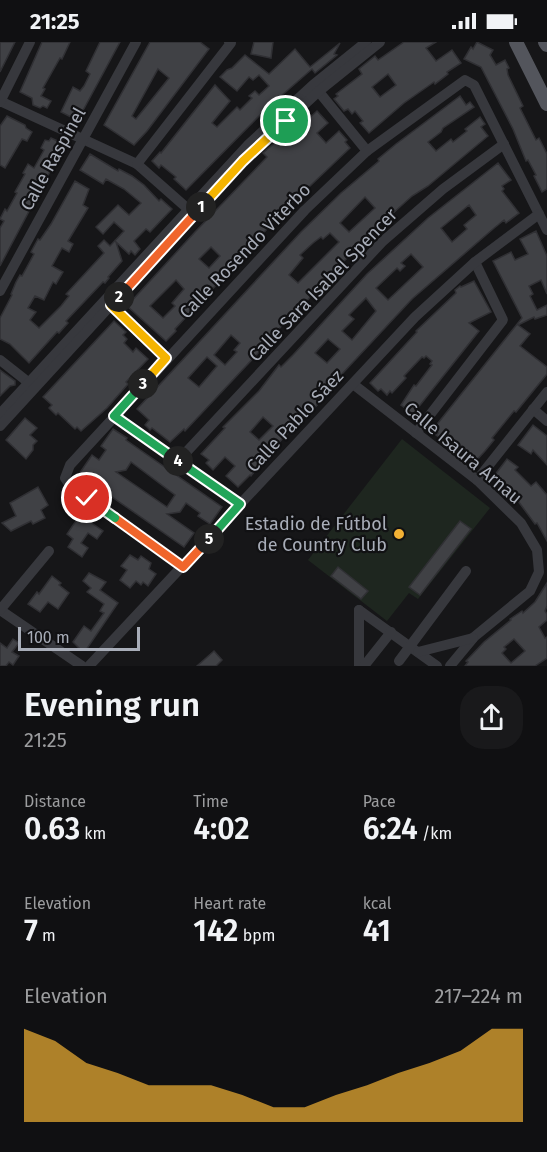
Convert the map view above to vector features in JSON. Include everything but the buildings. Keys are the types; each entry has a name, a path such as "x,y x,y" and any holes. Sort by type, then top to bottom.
{"main road":[{"path":"516,42 547,104"}],"street":[{"path":"30,42 0,101 137,165 188,208"},
{"name":"Calle Raspinel","path":"0,291 136,42"},
{"path":"0,426 32,385 108,302 243,161 366,42"},
{"path":"108,302 188,208 249,144 316,88 380,42"},
{"path":"137,165 230,43"},
{"name":"Calle Rosendo Viterbo","path":"183,567 70,486 65,478 70,465 304,210 367,151 465,80 474,85 504,144"},
{"path":"316,88 367,151"},
{"path":"504,144 547,230"},
{"name":"Calle Sara Isabel Spencer","path":"178,461 382,242 443,189 504,144"},
{"name":"Calle Pablo Sáez","path":"89,666 415,316 475,262 539,214"},
{"path":"416,433 503,320 475,262"},
{"path":"108,302 166,358"},
{"path":"0,360 32,385"},
{"name":"Calle Isaura Arnau","path":"352,384 477,480 521,523 537,550 539,572 530,591 474,637 450,666"},
{"path":"0,414 32,385"},
{"path":"477,480 547,392"},
{"path":"533,409 547,421"},
{"path":"114,416 240,504"},
{"path":"49,550 0,610 82,666"},
{"path":"399,661 414,649 466,571"},
{"path":"362,666 359,610 437,666"},
{"path":"362,666 391,632"},
{"path":"414,649 474,637"}],"shaded area":[{"name":"Estadio de Fútbol de Country Club","path":"402,439 490,508 418,599 409,593 387,621 308,560"}],"place":[{"name":"Estadio de Fútbol de Country Club","path":"399,534"}],"route":[{"path":"87,498 183,567 240,504 114,416 166,358 111,305 243,161 286,121"}]}
